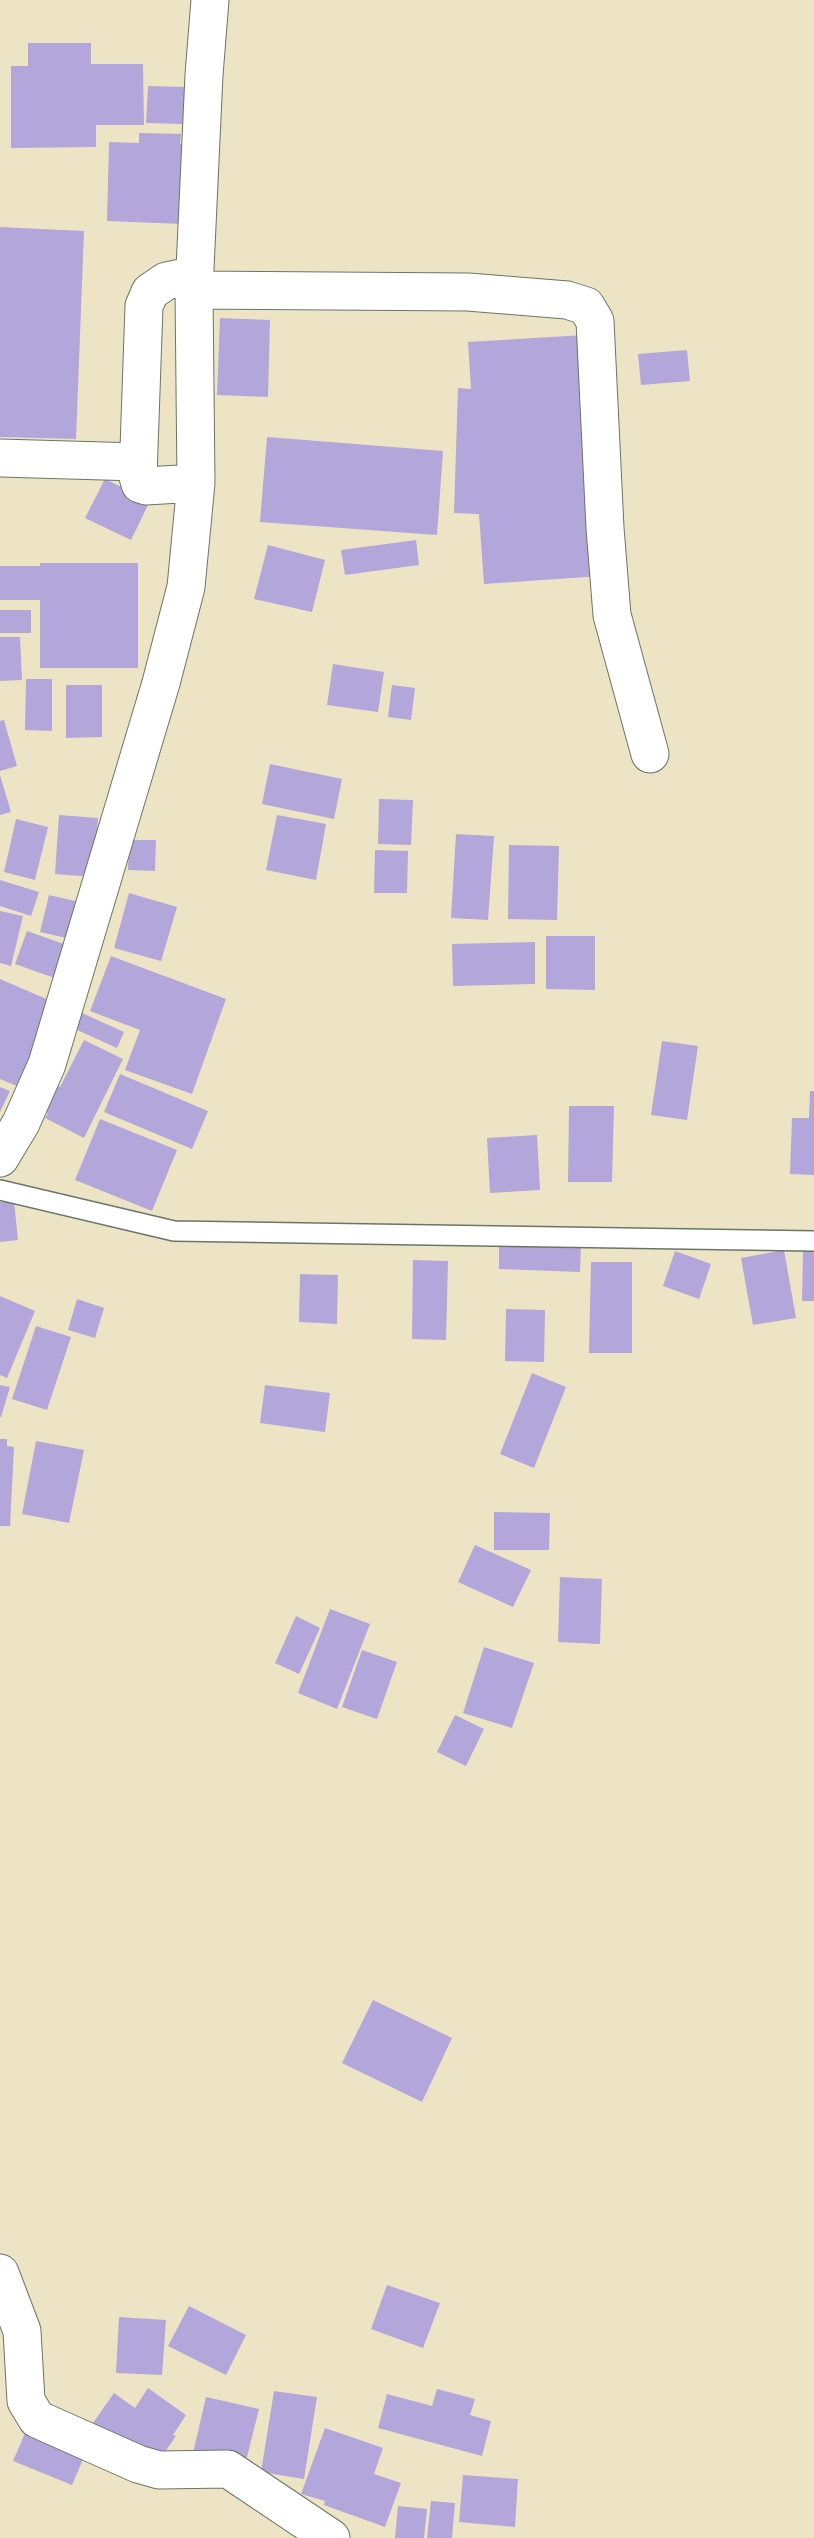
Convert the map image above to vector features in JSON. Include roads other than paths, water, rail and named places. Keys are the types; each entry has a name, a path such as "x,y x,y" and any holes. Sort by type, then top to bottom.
{"street":[{"path":"0,1158 21,1123 47,1064 161,684 187,587 196,483 195,283 210,0"},
{"path":"196,483 146,486 140,484 138,477 144,306 150,292 166,281 468,292 567,300 586,306 595,321 612,615 650,754"},
{"path":"0,458 138,461"},
{"path":"0,2273 22,2331 26,2402 37,2419 138,2464 159,2470 228,2469 331,2538"}],"lane":[{"path":"0,1190 174,1231 814,1241"}]}
